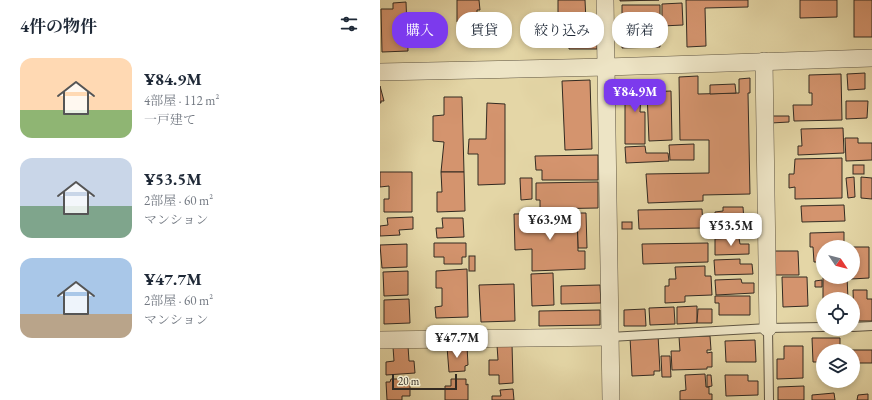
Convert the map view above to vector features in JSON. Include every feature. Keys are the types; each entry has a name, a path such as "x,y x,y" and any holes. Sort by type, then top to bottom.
{"street":[{"path":"605,0 611,400"},
{"path":"380,72 606,67 872,58"},
{"path":"764,61 768,328"},
{"path":"380,340 610,337"}],"lane":[{"path":"860,327 872,326"},
{"path":"610,337 768,328 816,327"},
{"path":"768,328 769,400"}],"building":[{"path":"457,0 479,0 480,10 477,10 477,12 457,12"},
{"path":"558,0 585,0 586,12 558,12"},
{"path":"620,0 659,0 620,1"},
{"path":"686,0 748,0 748,7 705,8 706,46 687,47"},
{"path":"800,0 837,0 837,17 800,18"},
{"path":"854,0 872,0 872,37 854,37"},
{"path":"406,2 406,12 392,12 392,48 408,48 408,51 382,52 381,9 393,9 393,3"},
{"path":"682,3 683,25 668,26 668,12 662,12 662,4"},
{"path":"622,5 660,5 660,12 622,12"},
{"path":"569,48 597,48 597,49"},
{"path":"865,73 865,89 848,90 847,74"},
{"path":"841,74 842,120 794,121 793,105 812,105 812,93 809,93 809,75"},
{"path":"698,76 698,94 739,93 739,79 750,78 750,93 748,93 750,194 703,195 703,201 648,203 646,174 709,173 709,140 680,140 679,77"},
{"path":"590,80 592,149 565,150 562,81"},
{"path":"625,82 646,82 645,95 641,95 640,112 645,112 645,144 625,144"},
{"path":"735,84 736,93 710,94 710,85"},
{"path":"380,86 384,101 381,101 381,103 380,103"},
{"path":"671,91 672,140 649,141 647,92"},
{"path":"444,97 462,97 464,172 441,172 444,142 433,141 433,116 444,115"},
{"path":"846,101 868,101 867,118 846,119"},
{"path":"487,103 505,104 505,184 478,185 478,154 468,154 469,139 486,139"},
{"path":"770,116 789,116 789,122 771,123"},
{"path":"843,128 844,153 798,155 798,146 802,146 801,129"},
{"path":"845,138 858,138 858,143 872,143 872,160 846,161"},
{"path":"694,144 694,160 670,160 669,145"},
{"path":"645,146 646,153 668,153 669,161 626,163 625,147"},
{"path":"598,155 598,180 542,180 542,170 536,170 535,156"},
{"path":"842,158 842,198 795,199 795,187 789,188 789,174 794,174 795,159"},
{"path":"853,165 864,165 864,174 853,174"},
{"path":"380,172 412,172 412,212 384,212 384,199 389,199 389,186 380,187"},
{"path":"441,172 464,172 465,211 437,212 437,192 442,192"},
{"path":"854,177 855,197 848,198 846,178"},
{"path":"861,177 872,178 872,199 861,198"},
{"path":"520,178 532,178 532,199 521,200"},
{"path":"598,182 598,208 540,209 540,200 536,200 536,183"},
{"path":"844,205 845,221 802,222 801,206"},
{"path":"723,207 743,207 744,221 738,221 738,233 715,233 715,212 723,211"},
{"path":"702,209 703,228 639,229 638,210"},
{"path":"577,213 586,213 587,248 578,248"},
{"path":"577,213 578,251 585,251 585,269 532,271 532,249 515,250 514,214"},
{"path":"413,217 413,229 399,230 400,235 380,236 380,226 388,225 387,218"},
{"path":"442,218 463,218 464,237 437,238 436,228 443,228"},
{"path":"622,222 632,222 632,229 622,229"},
{"path":"844,232 844,240 816,240 816,262 814,262 813,247 810,247 810,233"},
{"path":"739,238 740,244 749,244 749,254 715,255 715,239"},
{"path":"434,243 466,243 466,257 462,257 462,264 444,264 444,257 434,257"},
{"path":"708,243 708,262 643,264 642,244"},
{"path":"407,244 407,267 382,268 380,245"},
{"path":"860,247 869,247 869,278 860,278"},
{"path":"773,251 798,251 799,275 773,275"},
{"path":"469,256 475,256 475,271 469,271"},
{"path":"740,259 740,264 752,264 753,274 715,275 714,260"},
{"path":"705,266 705,276 711,276 712,295 685,296 685,302 665,303 665,286 669,286 669,279 676,279 675,267"},
{"path":"467,269 468,317 436,318 435,307 442,306 442,288 436,288 436,271"},
{"path":"408,271 408,295 384,296 383,272"},
{"path":"553,273 554,305 532,306 531,274"},
{"path":"782,277 807,277 808,306 783,307"},
{"path":"741,279 742,283 754,283 754,293 716,295 715,280"},
{"path":"815,281 816,284 822,284 822,287 815,287"},
{"path":"514,284 515,321 481,322 479,285"},
{"path":"823,284 847,284 848,292 823,292"},
{"path":"600,285 601,303 561,304 561,286"},
{"path":"853,290 867,290 867,299 872,299 872,321 860,321 860,292 853,292"},
{"path":"715,296 750,296 750,315 719,315 719,303 715,303"},
{"path":"409,299 410,323 384,324 384,300"},
{"path":"697,306 697,323 677,324 677,307"},
{"path":"674,307 675,324 650,325 649,308"},
{"path":"645,309 646,326 624,326 624,310"},
{"path":"698,309 712,309 712,323 697,323"},
{"path":"600,310 600,325 539,326 539,311"},
{"path":"658,335 660,371 654,371 654,375 632,376 630,337"},
{"path":"710,336 711,350 707,350 707,353 712,352 712,367 707,367 707,369 672,370 671,351 680,351 679,337"},
{"path":"812,338 840,338 840,344 816,344 816,362 813,362"},
{"path":"755,340 756,362 726,362 725,341"},
{"path":"512,344 513,383 499,384 499,375 489,375 489,360 498,360 497,345"},
{"path":"408,346 409,361 414,361 415,373 386,375 386,362 394,361 393,347"},
{"path":"467,346 468,365 465,366 465,371 449,372 447,347"},
{"path":"784,346 803,346 803,378 777,379 777,359 784,359"},
{"path":"860,350 872,350 872,363 860,363"},
{"path":"661,356 670,356 671,377 662,377"},
{"path":"705,374 706,387 709,387 709,394 712,394 712,400 680,400 680,391 686,390 685,375"},
{"path":"707,375 711,375 712,386 707,387"},
{"path":"725,375 748,375 748,381 758,381 758,395 726,396"},
{"path":"391,379 410,379 410,396 402,396 402,400 387,400 386,382 390,382"},
{"path":"451,379 466,379 466,385 468,384 468,400 445,400 445,386 451,386"},
{"path":"804,386 804,400 778,400 778,387"},
{"path":"513,389 514,400 492,400 492,396 501,396 500,390"},
{"path":"834,393 835,400 812,400 812,395"},
{"path":"868,394 868,400 857,400 858,395"}]}
